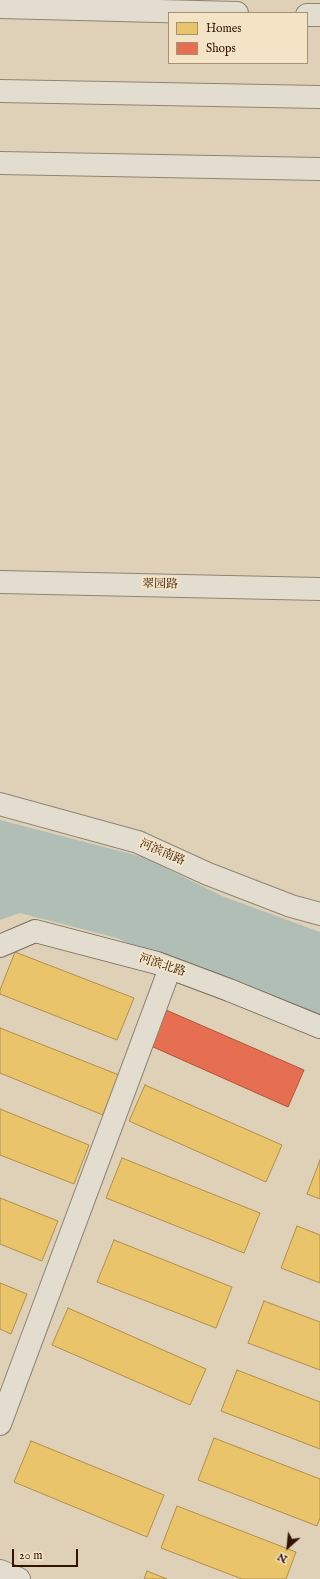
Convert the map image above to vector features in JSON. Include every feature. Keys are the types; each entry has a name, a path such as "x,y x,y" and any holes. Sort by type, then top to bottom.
{"street":[{"path":"0,7 198,12"},
{"path":"308,15 320,15"},
{"path":"0,91 320,97"},
{"path":"0,163 320,169"},
{"name":"翠园路","path":"0,582 320,589"},
{"name":"河滨南路","path":"0,804 138,842 208,874 291,906 320,914"},
{"name":"河滨北路","path":"0,946 35,931 170,968 320,1027"},
{"path":"0,1424 170,968"},
{"path":"0,1571 19,1579"}],"shaded area":[{"path":"0,820 143,857 222,896 320,932 320,1018 202,978 117,938 20,913 0,920"}],"building: Homes":[{"path":"15,952 134,998 117,1040 0,994 0,990"},
{"path":"0,1028 119,1075 103,1115 0,1073"},
{"path":"145,1085 282,1145 266,1182 129,1121"},
{"path":"0,1109 89,1145 74,1184 0,1155"},
{"path":"122,1158 260,1213 244,1253 106,1198"},
{"path":"320,1160 320,1199 307,1194"},
{"path":"0,1198 58,1221 42,1261 0,1244"},
{"path":"297,1226 320,1235 320,1283 281,1268"},
{"path":"114,1240 232,1287 216,1328 97,1282"},
{"path":"0,1283 27,1294 11,1334 0,1329"},
{"path":"264,1301 320,1322 320,1370 248,1343"},
{"path":"68,1308 206,1369 190,1405 52,1345"},
{"path":"237,1370 320,1402 320,1449 221,1411"},
{"path":"214,1438 320,1479 320,1518 317,1526 198,1480"},
{"path":"31,1441 164,1495 147,1537 14,1482"},
{"path":"177,1506 296,1552 286,1579 242,1579 161,1548"},
{"path":"147,1571 167,1579 144,1579"}],"building: Shops":[{"path":"166,1010 304,1070 288,1107 151,1046"}]}
